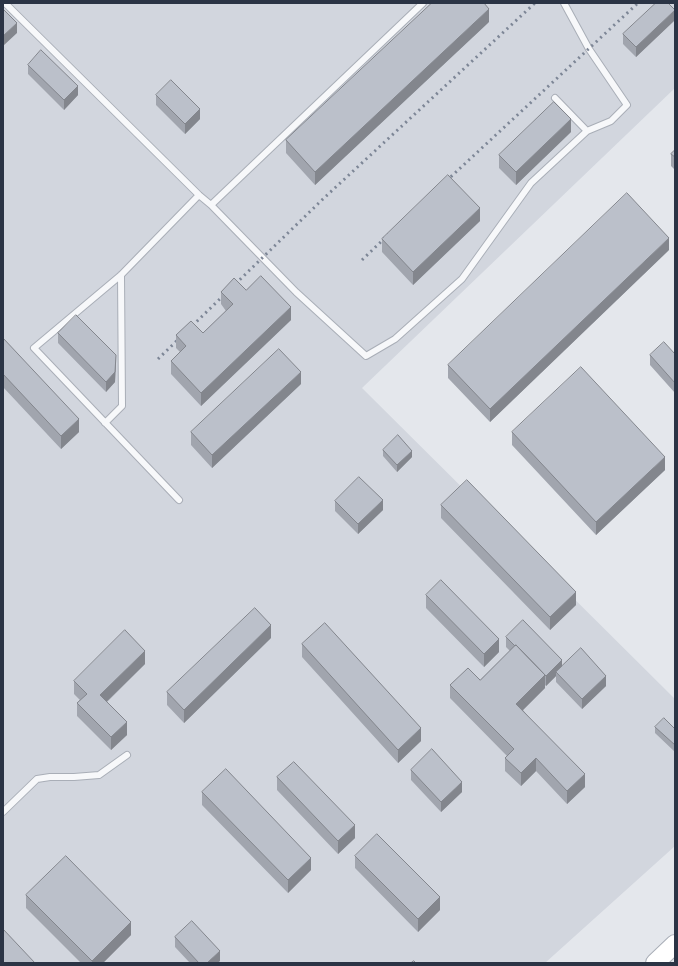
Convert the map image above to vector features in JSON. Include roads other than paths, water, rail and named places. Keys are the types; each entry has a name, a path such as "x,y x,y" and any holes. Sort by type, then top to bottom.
{"street":[{"path":"655,963 675,944"}],"lane":[{"path":"6,3 199,195 211,205 296,292 366,356 395,339 462,279 531,183 587,131 611,121 627,105 589,49 564,3"},
{"path":"211,205 423,3"},
{"path":"555,98 587,131"},
{"path":"179,500 34,348 121,275 199,195"},
{"path":"105,423 122,406 121,275"},
{"path":"3,812 37,779 99,775 127,755"}],"railway":[{"path":"158,359 324,198 535,3"},
{"path":"442,185 638,3"},
{"path":"362,260 389,234"}]}
